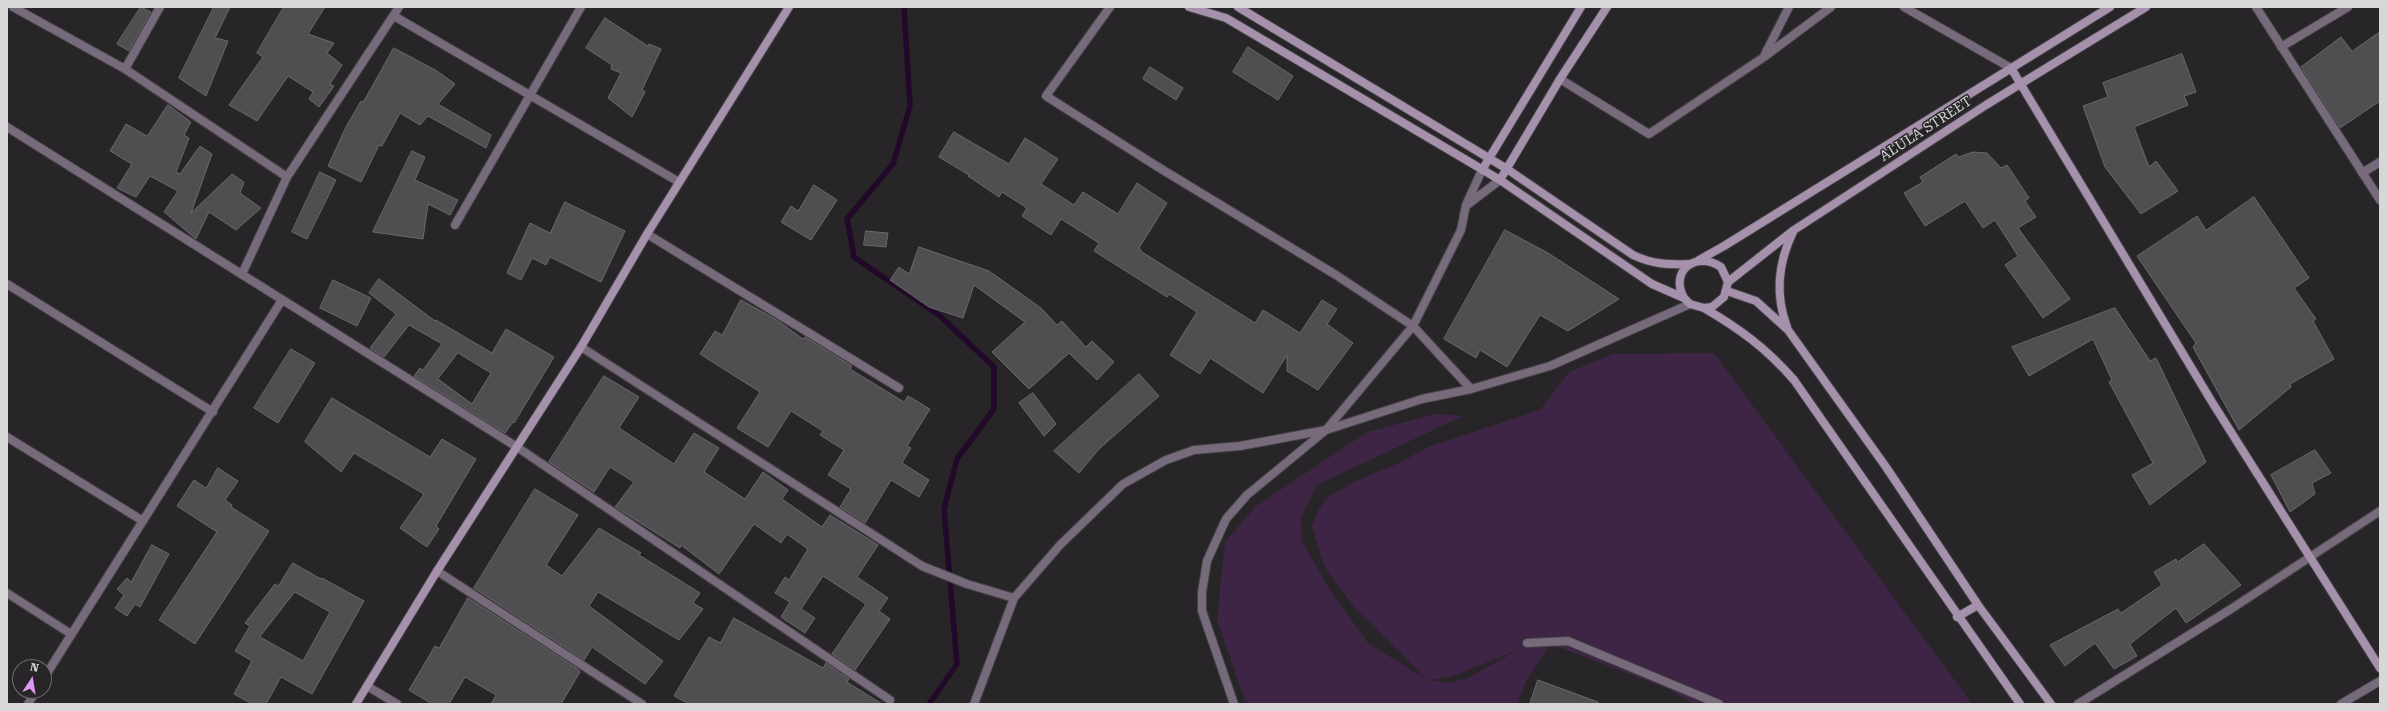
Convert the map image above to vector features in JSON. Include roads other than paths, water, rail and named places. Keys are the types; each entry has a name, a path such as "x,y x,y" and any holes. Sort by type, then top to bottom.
{"street":[{"path":"13,7 125,69 287,178"},
{"path":"125,69 160,7"},
{"path":"242,274 287,178 399,7"},
{"path":"456,225 581,7"},
{"path":"356,704 437,571 581,347 646,234 789,7"},
{"path":"1110,7 1046,96 1172,176 1336,275 1414,326 1472,389"},
{"path":"1190,7 1226,18 1500,180 1652,284 1704,308 1745,332 1774,357 1794,380 2020,704"},
{"path":"1238,7 1507,169 1633,255 1647,262 1661,264 1693,262 1706,259 1721,267 1728,287 1756,301 1788,330 1886,467 1978,605 2051,704"},
{"path":"1234,704 1202,611 1202,592 1207,562 1226,519 1247,495 1326,430 1414,326 1461,230 1466,205 1482,170 1581,7"},
{"path":"1466,205 1500,180 1560,79 1607,7"},
{"path":"1764,57 1789,7"},
{"path":"1560,79 1649,134 1764,57 1831,7"},
{"path":"1904,7 2011,68 2212,402 2380,668"},
{"name":"ALULA STREET","path":"1693,262 1724,246 2110,7"},
{"name":"ALULA STREET","path":"1728,287 1794,230 1986,105 2021,85 2146,7"},
{"path":"2256,7 2380,200"},
{"path":"2281,46 2348,7"},
{"path":"394,16 678,182"},
{"path":"7,127 517,447 890,700"},
{"path":"2362,173 2380,162"},
{"path":"1788,330 1780,302 1780,277 1784,254 1794,230"},
{"path":"646,234 899,388"},
{"path":"1687,301 1680,285 1680,277 1693,262"},
{"path":"7,284 213,412"},
{"path":"1704,308 1718,303 1728,287"},
{"path":"52,665 213,412 282,300"},
{"path":"974,704 1014,598 1060,545 1123,484 1166,460 1194,450 1240,446 1326,430 1422,399 1472,389 1550,366 1687,301"},
{"path":"581,347 922,566 1014,598"},
{"path":"7,437 143,522"},
{"path":"2078,704 2231,609 2380,511"},
{"path":"437,571 642,704"},
{"path":"7,594 71,634"},
{"path":"1958,617 1978,605"},
{"path":"1527,643 1568,641 1718,704"},
{"path":"2341,704 2380,681"},
{"path":"367,686 397,704"}],"waterway":[{"path":"904,7 910,106 893,164 847,219 854,257 940,316 994,367 994,409 957,459 944,509 957,664 929,704"}]}
